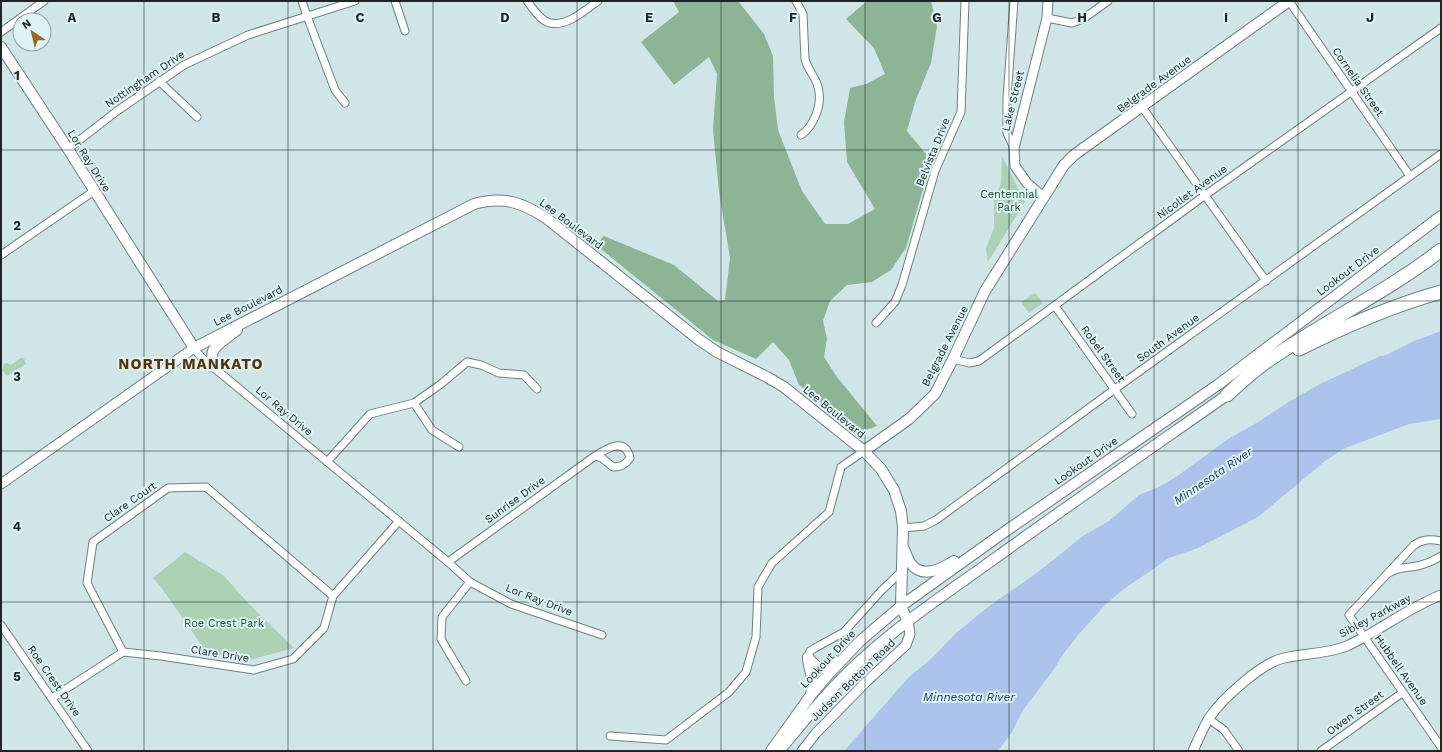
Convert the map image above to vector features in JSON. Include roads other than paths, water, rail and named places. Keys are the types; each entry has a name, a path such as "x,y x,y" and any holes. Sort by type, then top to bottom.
{"highway":[{"path":"1226,395 1268,361 1318,328 1392,284 1441,250"},
{"path":"1226,395 1273,364 1334,331 1372,314 1441,292"}],"main road":[{"name":"Belgrade Avenue","path":"864,451 909,419 935,394 985,291 1064,165 1074,155 1289,1"},
{"name":"Lor Ray Drive","path":"1,47 68,149 194,348"},
{"name":"Lee Boulevard","path":"194,348 474,204 488,200 504,200 519,203 546,218 698,339 717,352 767,377 784,388 864,451 881,469 894,490 901,511 903,528 901,606 908,622"},
{"name":"Lookout Drive","path":"771,751 811,695 860,642 901,606 1002,533 1219,384 1441,216"},
{"path":"214,367 212,358 213,351 251,319"},
{"path":"780,751 806,718 860,661 908,622 1226,395"},
{"path":"903,548 911,563 917,569 924,572 933,571 945,566 1002,533"},
{"path":"808,657 814,665 819,668 826,669 856,639 878,625"},
{"path":"808,657 814,679 814,686 811,695"}],"street":[{"path":"1,32 44,1"},
{"path":"302,1 335,90 345,104"},
{"name":"Nottingham Drive","path":"68,149 117,111 184,65 248,35 355,1"},
{"path":"395,1 405,31"},
{"path":"528,1 538,15 550,23 568,22 598,1"},
{"path":"796,1 803,14 804,59 806,66 819,87 816,116 807,130 801,135"},
{"name":"Belvista Drive","path":"876,323 895,302 902,285 935,171 961,112 965,1"},
{"path":"1014,1 1007,133 1014,148"},
{"name":"Lake Street","path":"1043,197 1027,183 1015,166 1014,148 1047,18 1048,1"},
{"path":"1047,18 1072,23 1083,19 1108,1"},
{"name":"Cornelia Street","path":"1289,1 1410,176"},
{"name":"Nicollet Avenue","path":"953,359 969,363 979,361 1204,196 1441,28"},
{"path":"159,81 197,117"},
{"path":"1142,107 1266,281"},
{"name":"South Avenue","path":"903,528 924,526 936,520 1441,154"},
{"path":"1,256 94,191"},
{"name":"Robel Street","path":"1055,306 1132,414"},
{"name":"Lor Ray Drive","path":"194,348 201,357 448,562 470,582 511,604 602,635"},
{"name":"Lee Boulevard","path":"1,484 194,348"},
{"path":"327,462 370,414 414,402 441,384 467,362 481,365 498,373 524,375 537,389"},
{"path":"414,402 432,430 459,447"},
{"name":"Belgrade Avenue","path":"610,736 666,740 729,692 746,672 756,637 758,587 772,563 830,512 841,467 864,451"},
{"name":"Sunrise Drive","path":"448,562 595,456"},
{"name":"Clare Court","path":"124,652 87,583 92,542 168,488 206,487 333,596"},
{"name":"Clare Drive","path":"124,652 162,656 254,670 293,659 324,628 333,596 399,522"},
{"path":"1388,574 1414,545 1421,540 1431,539 1441,541"},
{"path":"1388,574 1396,569 1431,562 1441,556"},
{"path":"808,657 810,651 844,632 881,591 902,571"},
{"name":"Hubbell Avenue","path":"1388,574 1349,615 1358,625 1364,637 1402,693 1441,747"},
{"path":"466,681 441,639 442,617 470,582"},
{"name":"Sibley Parkway","path":"1193,751 1209,718 1221,704 1266,665 1282,658 1336,650 1364,637 1441,595"},
{"name":"Judson Bottom Road","path":"802,751 816,733 906,644 910,634 908,622"},
{"name":"Roe Crest Drive","path":"1,625 88,751"},
{"path":"52,698 124,652"},
{"name":"Owen Street","path":"1321,751 1402,693"},
{"path":"1209,718 1224,730 1240,751"}],"water":[{"name":"Minnesota River","path":"1441,331 1441,419 1409,424 1343,449 1325,461 1258,517 1198,548 1169,558 1124,589 1106,604 1064,653 1052,672 1023,710 1012,732 998,751 844,751 908,678 933,657 956,633 988,607 1038,572 1083,536 1109,521 1139,495 1157,488 1176,477 1228,439 1320,384 1414,341"}],"district":[{"name":"NORTH MANKATO","path":"191,364"}],"park label":[{"name":"Centennial Park","path":"1009,200"},
{"name":"Roe Crest Park","path":"224,623"}]}
